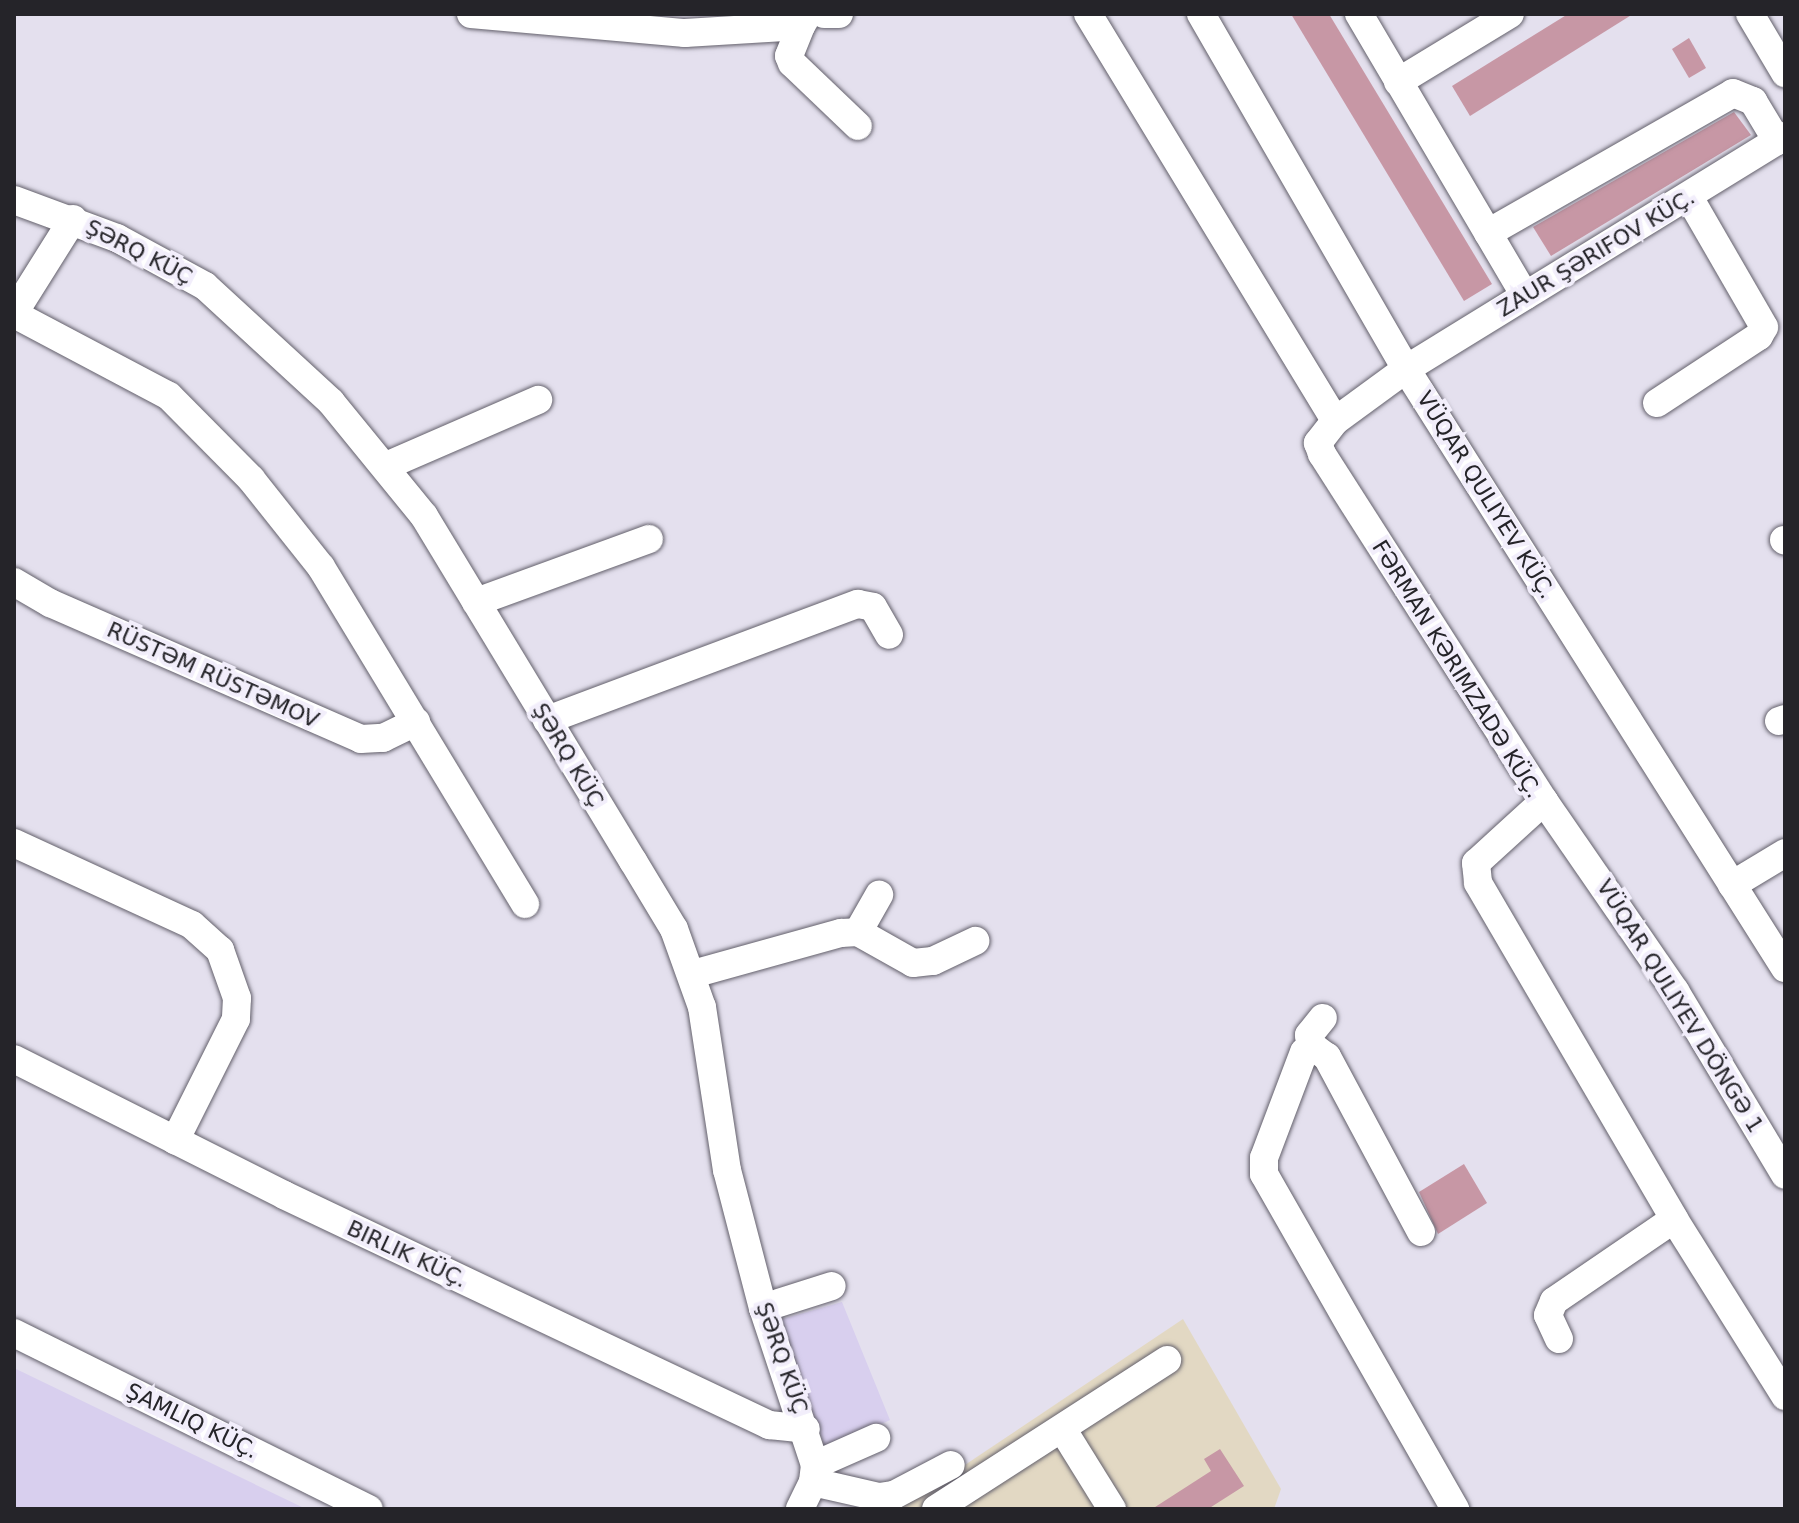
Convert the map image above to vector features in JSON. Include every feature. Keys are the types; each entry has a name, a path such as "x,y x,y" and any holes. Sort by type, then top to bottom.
{"street":[{"path":"471,14 685,33 839,14"},
{"path":"1088,14 1335,421"},
{"name":"VÜQAR QULIYEV KÜÇ.","path":"1201,14 1406,369 1785,968"},
{"path":"1359,14 1525,296"},
{"path":"1398,82 1510,14"},
{"path":"1750,14 1785,73"},
{"path":"811,18 789,56 792,63 858,126"},
{"path":"1488,233 1733,93 1753,101 1781,138"},
{"name":"ZAUR ŞƏRIFOV KÜÇ.","path":"1335,421 1406,369 1781,138"},
{"path":"1657,403 1759,336 1764,327 1689,197"},
{"name":"ŞƏRQ KÜÇ","path":"14,200 73,219 205,286 331,402 386,466 476,602 674,929 693,974 727,1170 763,1308 806,1429 814,1474"},
{"path":"73,219 14,314 169,396 251,479 321,567 525,904"},
{"path":"386,466 538,400"},
{"name":"FƏRMAN KƏRIMZADƏ KÜÇ.","path":"1335,421 1318,443 1322,454 1544,801 1476,863 1478,883 1674,1219 1785,1396"},
{"path":"476,602 649,539"},
{"name":"RÜSTƏM RÜSTƏMOV","path":"14,582 50,603 361,739 383,738 416,722"},
{"path":"547,720 858,604 873,607 889,635"},
{"name":"VÜQAR QULIYEV DÖNGƏ 1","path":"1544,801 1675,991 1785,1175"},
{"path":"14,843 192,925 220,950 237,998 236,1019 175,1141"},
{"path":"1732,885 1785,853"},
{"path":"858,932 879,895"},
{"path":"693,974 858,932 913,963 933,961 975,941"},
{"path":"1311,1048 1309,1035 1323,1018"},
{"path":"1311,1048 1327,1057 1421,1232"},
{"path":"1311,1048 1299,1058 1264,1158 1264,1174 1455,1509"},
{"name":"BIRLIK KÜÇ.","path":"14,1059 175,1141 769,1425 806,1429"},
{"path":"1559,1339 1548,1315 1554,1301 1674,1219"},
{"path":"763,1308 832,1286"},
{"path":"14,1333 369,1509"},
{"path":"936,1509 1063,1430 1167,1360"},
{"path":"1063,1430 1112,1509"},
{"path":"800,1509 814,1474 876,1438"},
{"path":"814,1474 879,1497 894,1495 951,1465"}],"shaded area":[{"path":"842,1302 890,1420 826,1450 779,1320"},
{"path":"1183,1319 1281,1489 1274,1509 899,1509"},
{"path":"14,1368 306,1509 14,1509"}],"building":[{"path":"1291,14 1329,14 1492,284 1464,301"},
{"path":"1568,14 1633,14 1470,116 1452,86"},
{"path":"1689,38 1706,68 1689,78 1672,49"},
{"path":"1734,112 1751,135 1551,256 1533,227"},
{"path":"1464,1164 1487,1203 1438,1234 1419,1192"},
{"path":"1220,1449 1244,1486 1208,1509 1152,1509 1211,1471 1204,1459"}]}
